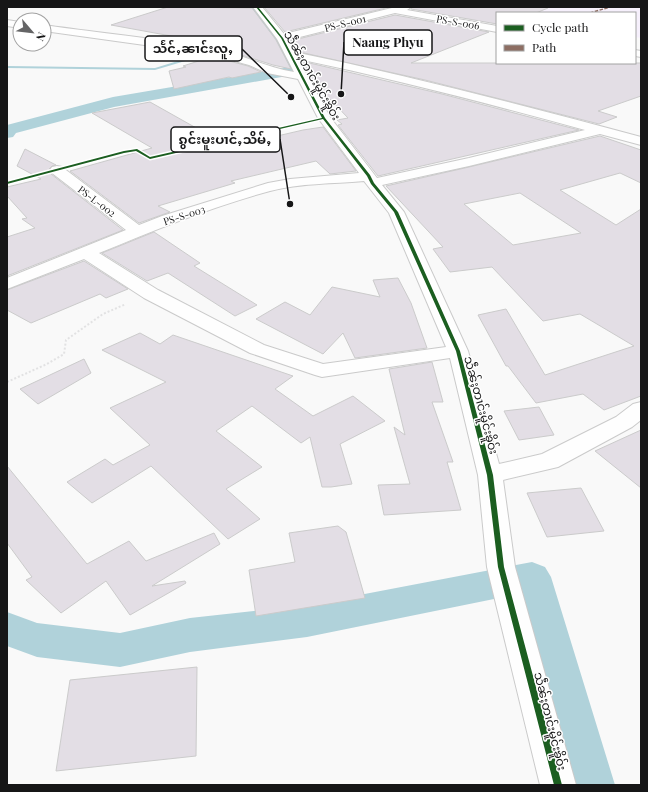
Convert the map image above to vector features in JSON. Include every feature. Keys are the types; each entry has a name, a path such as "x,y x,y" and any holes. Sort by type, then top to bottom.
{"street":[{"name":"သဵၼ်ႈတၢင်းမိူင်းၶိူဝ်း","path":"258,7 282,38 290,54 295,75 324,118 396,212 458,351 490,475 501,567 558,785"},
{"name":"PS-S-001","path":"282,38 407,7"},
{"name":"PS-S-006","path":"394,10 496,29"},
{"path":"52,29 213,52 277,72 295,75"},
{"path":"290,54 367,70 486,99 598,131 637,138"},
{"name":"PS-S-003","path":"7,284 87,253 137,231 268,187 290,183 370,180 468,162 598,131"},
{"name":"PS-L-002","path":"57,170 137,231"},
{"path":"87,253 151,294 257,349 322,370 458,351"},
{"path":"490,475 549,461 624,422 641,409"}],"path":[{"path":"7,382 47,364 64,354 66,340 103,314 151,294"}],"shaded area":[{"path":"534,7 641,7 641,38 636,37 636,12 529,12"}],"building":[{"path":"168,7 252,8 276,40 291,69 229,51 237,48 111,25"},
{"path":"264,7 390,7 285,32"},
{"path":"412,7 548,7 538,12 496,12 496,24 411,9"},
{"path":"395,15 489,32 411,63 641,63 641,96 598,111 617,117 599,124 425,80 295,51 290,41"},
{"path":"210,56 248,66 261,72 232,78 229,77 174,89 169,71 186,67 183,66 205,59 201,58"},
{"path":"301,61 442,94 579,130 378,176 338,125 342,124 337,120 348,118 311,79"},
{"path":"150,102 230,147 303,130 323,127 356,171 330,174 316,161 231,181 235,183 158,206 170,212 139,223 70,171 152,148 92,113"},
{"path":"600,136 641,150 641,183 620,173 560,190 616,225 641,209 641,396 604,410 583,394 536,403 508,366 506,366 478,315 506,309 545,375 634,346 580,314 543,321 492,267 450,272 433,249 443,247 386,186","holes":["520,193 581,233 513,245 464,204"]},
{"path":"25,149 56,165 49,169 51,174 123,230 7,276 7,237 35,228 22,219 27,218 7,196 7,187 41,179 17,166"},
{"path":"154,232 200,263 194,266 257,305 235,316 168,273 147,281 102,253"},
{"path":"84,261 128,289 106,298 100,294 31,323 7,310 7,290"},
{"path":"398,278 411,303 427,348 355,358 343,333 323,354 256,319 285,302 310,315 332,287 380,297 373,280"},
{"path":"140,333 160,344 173,335 293,376 275,389 313,416 353,396 385,421 340,444 352,484 331,487 322,487 310,437 301,443 252,406 216,431 262,467 226,489 260,519 228,539 151,466 92,503 67,482 105,459 113,465 150,445 110,408 166,382 102,350"},
{"path":"84,359 91,373 38,404 20,389"},
{"path":"432,362 443,402 432,402 453,462 447,462 461,510 384,515 378,485 410,484 394,427 405,435 389,369"},
{"path":"539,407 554,435 519,440 504,411"},
{"path":"641,430 641,488 595,451"},
{"path":"7,466 87,564 129,541 146,561 214,533 220,544 152,586 185,581 186,583 130,615 106,581 61,613 26,580 32,577 7,543"},
{"path":"581,488 604,531 547,537 527,493"},
{"path":"338,526 346,532 365,598 256,616 249,570 295,562 289,533"},
{"path":"197,667 196,756 56,771 70,680"}],"waterway":[{"path":"7,133 10,129 113,102 293,71 269,32 248,7"},
{"path":"7,67 155,69 221,49 241,45"},
{"path":"7,629 37,640 120,650 190,635 307,621 532,577 592,785"}],"marked path":[{"path":"593,12 610,7"}],"cycle path":[{"path":"257,7 282,38 324,118 369,176 372,183 396,212 458,351 490,475 501,567 558,785"},
{"path":"7,183 124,152 137,150 150,158 324,118"}],"place":[{"name":"Naang Phyu","path":"341,94"},
{"name":"သႅင်ႇၼၢင်းလူႇ","path":"291,97"},
{"name":"ၵွင်းမူးပၢင်ႇသိမ်ႇ","path":"290,204"}]}
